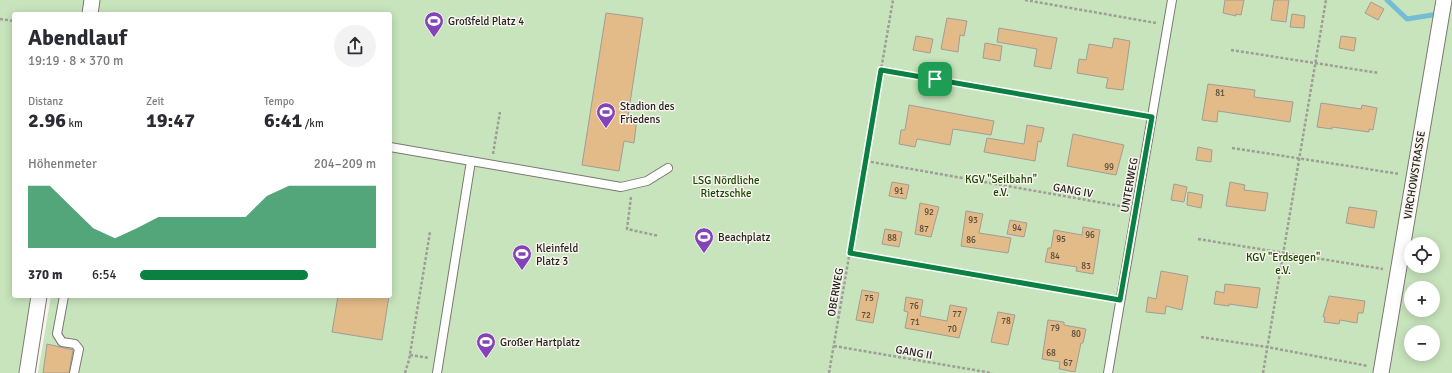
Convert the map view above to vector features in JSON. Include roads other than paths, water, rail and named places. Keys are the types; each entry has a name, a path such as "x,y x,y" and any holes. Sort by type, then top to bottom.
{"street":[{"path":"90,12 92,0"},
{"name":"VIRCHOWSTRASSE","path":"1375,370 1439,20 1444,0"},
{"path":"27,373 40,298"}],"lane":[{"name":"UNTERWEG","path":"1108,373 1172,0"},
{"path":"392,147 621,187 647,181 668,168"},
{"path":"437,373 471,161"},
{"path":"64,298 57,334 62,342 75,344 78,349 74,373"}],"waterway":[{"path":"1387,0 1407,19 1432,15"}],"place":[{"name":"Großfeld Platz 4","path":"434,38"},
{"name":"Stadion des Friedens","path":"606,129"},
{"name":"Beachplatz","path":"704,254"},
{"name":"Kleinfeld Platz 3","path":"522,271"},
{"name":"Großer Hartplatz","path":"486,359"}],"park label":[{"name":"KGV \"Seilbahn\" e.V.","path":"1001,185"},
{"name":"LSG Nördliche Rietzschke","path":"726,186"},
{"name":"KGV \"Erdsegen\" e.V.","path":"1283,263"}]}
